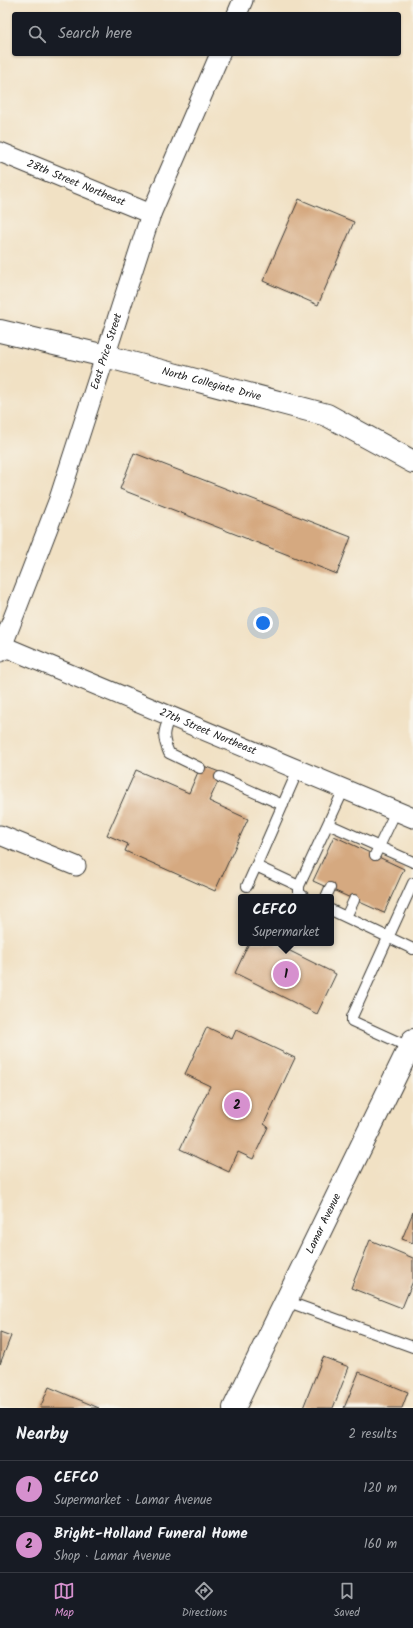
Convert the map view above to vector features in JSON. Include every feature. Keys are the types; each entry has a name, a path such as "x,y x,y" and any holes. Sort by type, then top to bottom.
{"main road":[{"name":"North Collegiate Drive","path":"0,332 105,356 327,415 413,462"},
{"name":"Lamar Avenue","path":"234,1408 411,1043"}],"street":[{"path":"238,12 243,0"},
{"name":"East Price Street","path":"1,649 58,499 151,214 219,56"},
{"name":"28th Street Northeast","path":"0,152 151,214"},
{"name":"27th Street Northeast","path":"1,649 170,716 413,818"},
{"path":"0,835 76,866"}],"lane":[{"path":"170,716 164,729 163,741 169,753 200,768"},
{"path":"247,886 298,770"},
{"path":"220,777 283,805"},
{"path":"300,894 299,886 344,789"},
{"path":"377,851 396,811"},
{"path":"328,824 352,839 377,851 413,862"},
{"path":"256,866 299,886"},
{"path":"411,1043 352,1021 352,1016 413,883"},
{"path":"346,917 354,900"},
{"path":"334,911 413,949"},
{"path":"286,1301 413,1347"}],"building":[{"path":"299,199 354,222 318,305 263,281"},
{"path":"134,453 351,537 337,574 120,489"},
{"path":"201,765 222,773 209,801 248,819 215,891 125,851 128,844 107,835 136,770 189,793"},
{"path":"334,836 404,869 384,913 313,881"},
{"path":"248,946 280,946 336,974 317,1014 235,973"},
{"path":"207,1027 232,1039 236,1030 295,1058 264,1124 268,1127 253,1159 238,1152 229,1172 180,1149 210,1086 185,1074"},
{"path":"413,1212 413,1243 402,1239"},
{"path":"370,1240 413,1258 413,1281 402,1308 351,1288"},
{"path":"0,1332 11,1336 0,1364"},
{"path":"323,1357 349,1367 333,1408 303,1408"},
{"path":"359,1372 408,1392 402,1408 344,1408"},
{"path":"49,1387 99,1408 40,1408"}],"place":[{"name":"CEFCO","path":"286,974"},
{"name":"Bright-Holland Funeral Home","path":"237,1105"}]}
